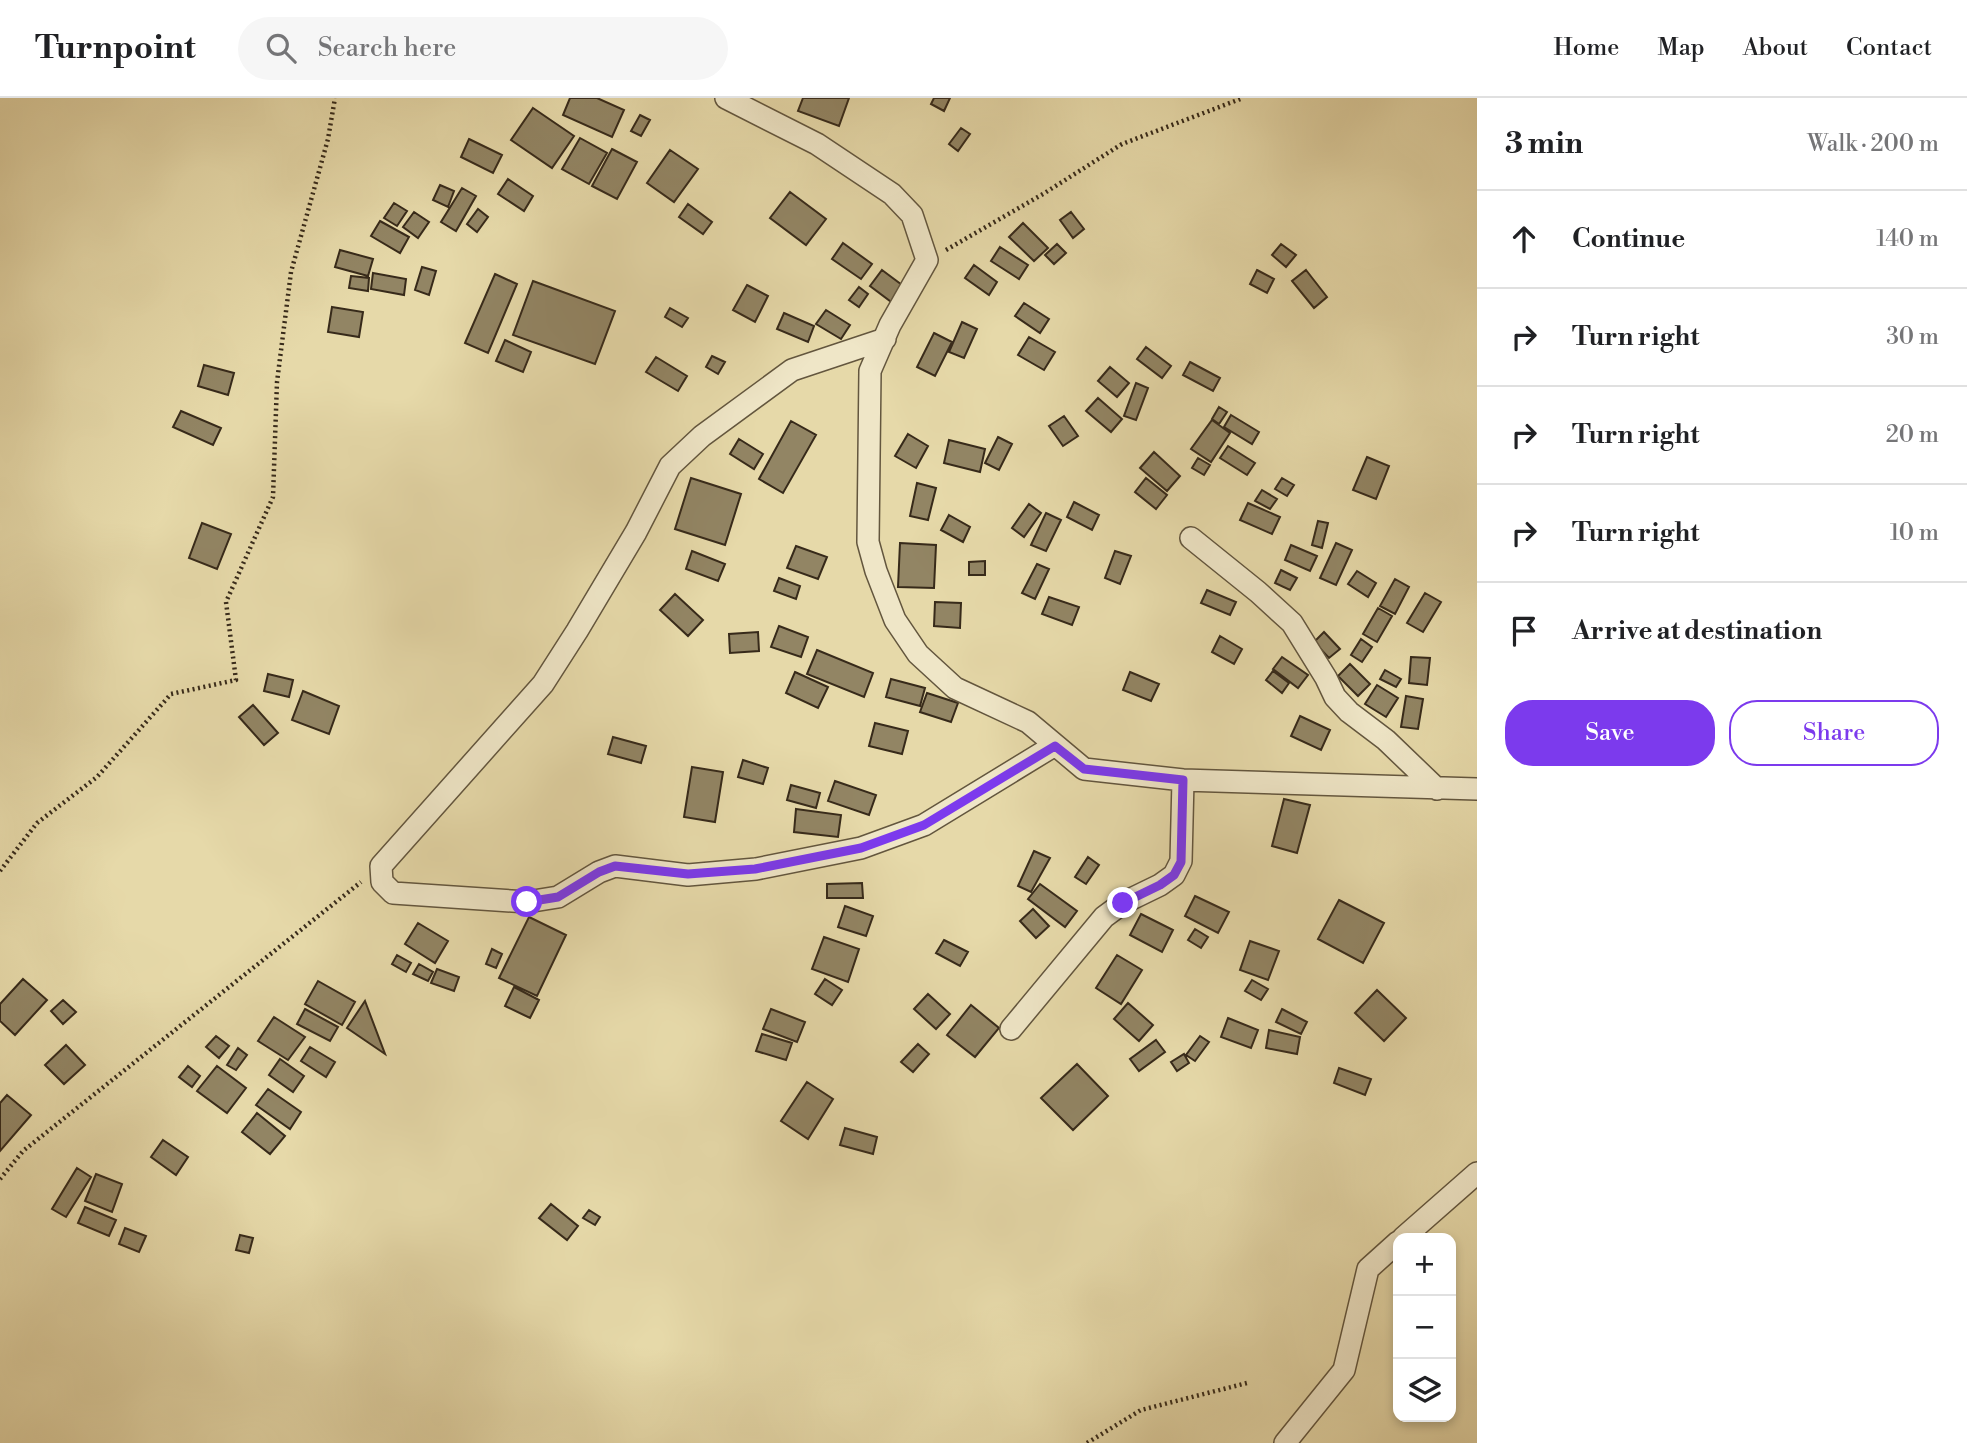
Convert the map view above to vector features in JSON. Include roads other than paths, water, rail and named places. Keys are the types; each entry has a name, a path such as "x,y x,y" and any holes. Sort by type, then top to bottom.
{"street":[{"path":"726,98 817,144 892,194 912,215 927,260 890,325 870,371 868,542 895,620 918,654 955,688 1028,722 1084,769 1183,780 1477,789"},
{"path":"885,339 792,370 702,436 670,466 636,532 543,684 382,866 382,882 393,893 527,902 558,897 599,872 615,866 688,874 755,869 861,848 924,825 1055,746"},
{"path":"1191,538 1292,623 1335,697 1349,712 1386,740 1437,789"},
{"path":"1011,1029 1104,917 1123,903 1174,875 1181,862 1183,780"},
{"path":"1409,1233 1477,1173"},
{"path":"1284,1443 1344,1370 1367,1269 1393,1246"}]}
